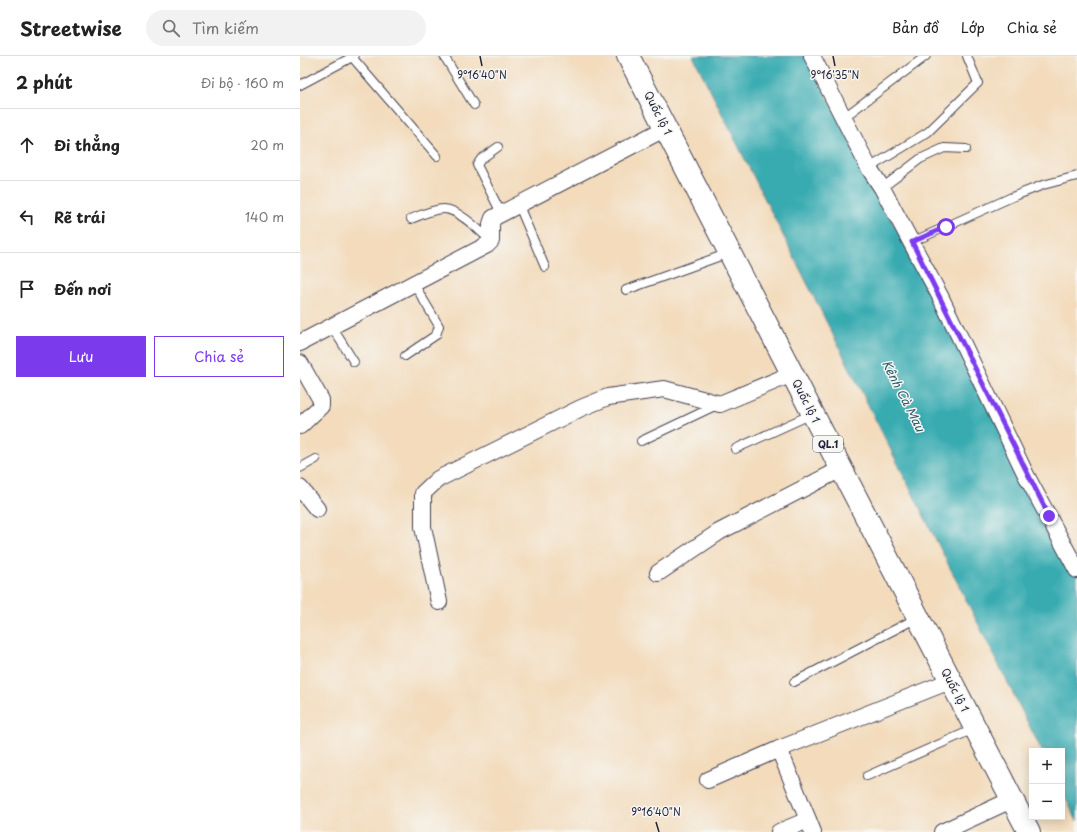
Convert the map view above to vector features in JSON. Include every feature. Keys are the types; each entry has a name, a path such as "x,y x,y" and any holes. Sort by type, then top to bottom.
{"highway":[{"name":"Quốc lộ 1","path":"628,56 975,729 1025,831"}],"street":[{"path":"812,56 869,168 912,242 1026,475 1077,570"},
{"path":"300,343 487,245 491,241 491,221 666,128"},
{"path":"300,426 321,406 321,400 302,370"},
{"path":"439,602 423,527 423,493 438,478 581,408 608,397 664,389 720,404 792,374"},
{"path":"658,573 719,532 841,469"},
{"path":"300,488 316,509"},
{"path":"708,780 779,749 950,681"},
{"path":"779,749 810,826 779,832"},
{"path":"942,832 1011,800"}],"lane":[{"path":"444,56 474,106"},
{"path":"843,118 926,56"},
{"path":"869,168 928,132 978,83 967,56"},
{"path":"300,85 353,57 437,156"},
{"path":"498,148 481,158 478,165 502,215"},
{"path":"882,188 920,159 944,148 966,149"},
{"path":"912,242 1012,197 1043,185 1077,176"},
{"path":"518,206 545,267"},
{"path":"411,219 435,210 446,209 471,223 491,241"},
{"path":"626,290 729,252"},
{"path":"404,356 436,335 439,326 414,284"},
{"path":"332,327 354,362"},
{"path":"641,441 720,404"},
{"path":"735,449 812,413"},
{"path":"300,468 316,459"},
{"path":"794,682 917,617"},
{"path":"867,776 975,729"}],"water":[{"name":"Kênh Cà Mau","path":"693,56 806,56 1077,575 1077,821 1065,797 1065,748 1040,748"}],"route":[{"path":"946,227 912,242 940,296 1026,475 1049,516"}]}
